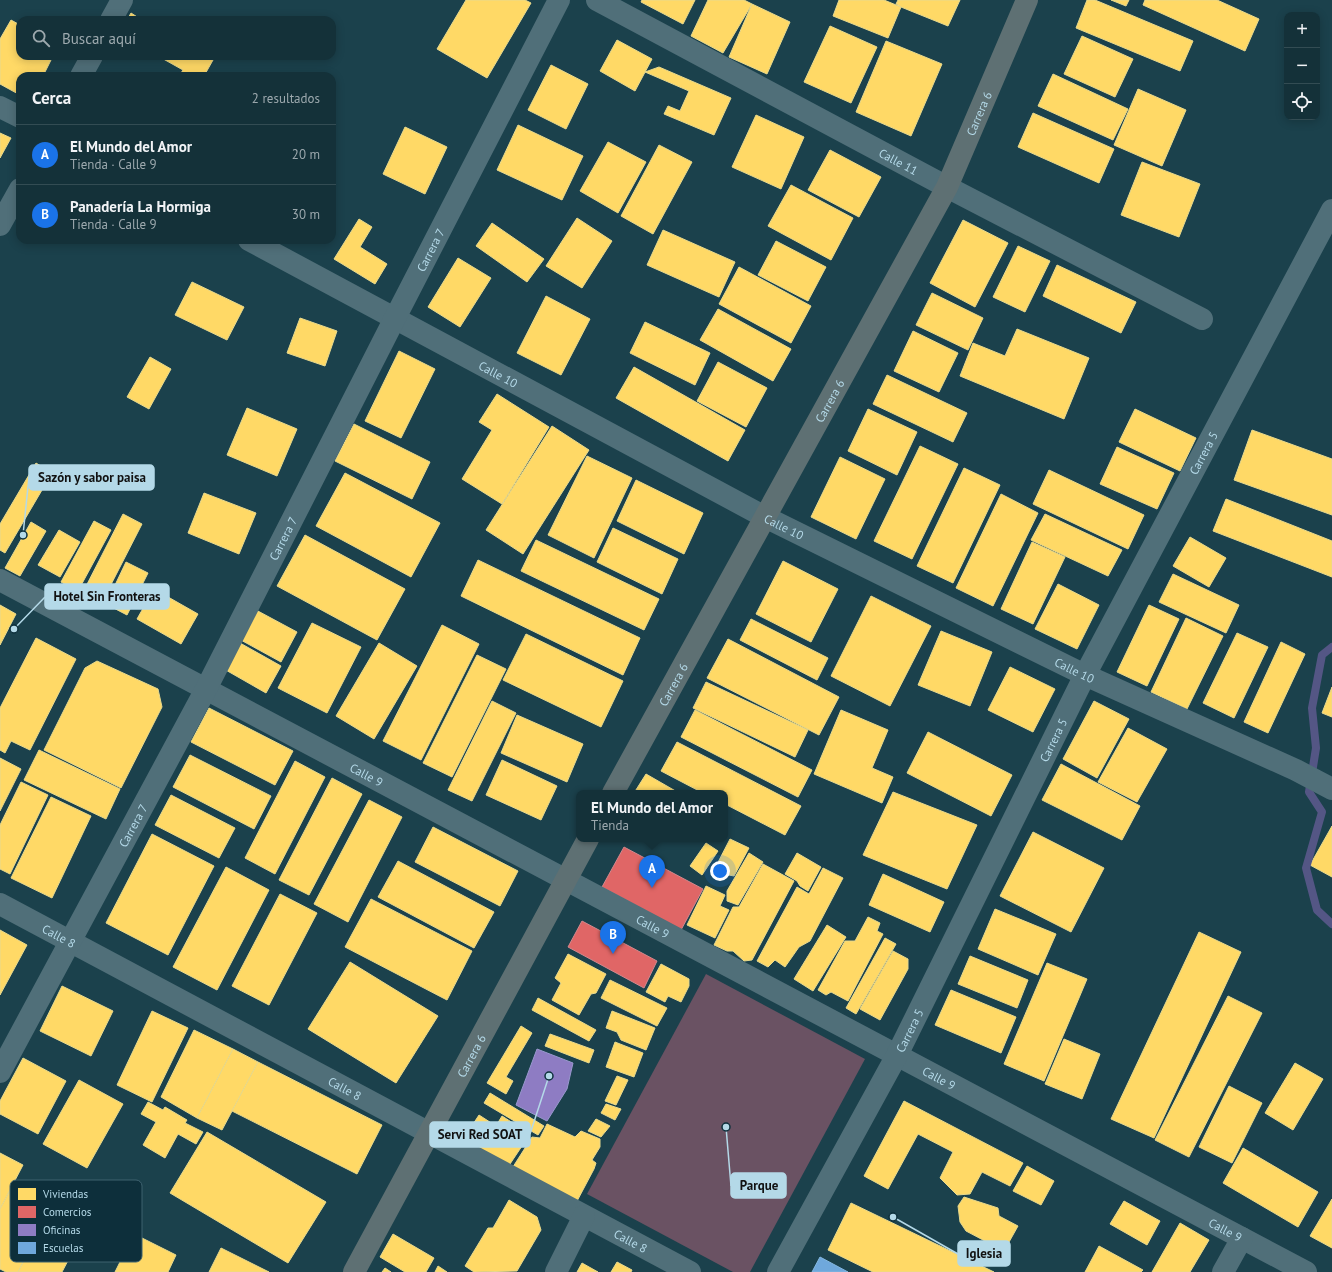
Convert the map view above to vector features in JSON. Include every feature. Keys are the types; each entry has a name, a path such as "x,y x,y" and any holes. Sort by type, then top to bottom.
{"main road":[{"name":"Carrera 6","path":"615,790 947,187 1027,0"},
{"name":"Carrera 6","path":"354,1272 428,1132 586,842"}],"street":[{"path":"113,16 122,0"},
{"name":"Carrera 7","path":"0,1072 206,690 559,0"},
{"name":"Calle 11","path":"597,0 947,187 1202,319"},
{"path":"83,72 90,60"},
{"path":"0,107 16,115"},
{"path":"0,225 16,196"},
{"name":"Carrera 5","path":"778,1272 897,1055 1085,675 1332,210"},
{"name":"Calle 10","path":"256,244 765,517 1085,675 1296,770 1332,789"},
{"name":"Calle 9","path":"0,580 1306,1272"},
{"name":"Calle 8","path":"0,904 690,1272"},
{"path":"556,1272 584,1216"},
{"path":"1223,1272 1242,1238"}],"shaded area":[{"path":"706,974 865,1059 750,1272 733,1272 587,1194"}],"building: Viviendas":[{"path":"466,0 525,0 531,3 487,78 437,49"},
{"path":"642,0 695,0 683,24 641,2"},
{"path":"708,0 744,0 752,4 723,53 691,36"},
{"path":"839,0 884,0 901,7 888,38 833,16"},
{"path":"898,0 960,0 948,26 901,7 896,4"},
{"path":"1087,0 1095,0 1193,41 1180,71 1076,28"},
{"path":"1111,0 1129,0 1126,6"},
{"path":"1145,0 1217,0 1259,19 1245,51 1143,5"},
{"path":"752,4 790,22 767,74 729,57"},
{"path":"11,20 16,23 16,60 51,60 45,72 16,72 16,93 0,84 0,39"},
{"path":"830,26 877,47 851,103 804,82"},
{"path":"1082,36 1133,59 1115,97 1064,74"},
{"path":"617,40 652,59 635,91 600,71"},
{"path":"886,41 942,64 911,136 856,112"},
{"path":"165,60 213,60 206,72 182,72 183,70"},
{"path":"551,65 588,84 566,129 528,110"},
{"path":"659,67 731,98 714,135 664,114 668,106 680,111 689,91 645,72"},
{"path":"1053,74 1128,109 1113,140 1038,106"},
{"path":"1138,89 1186,110 1162,166 1114,145"},
{"path":"1033,113 1114,149 1099,183 1018,147"},
{"path":"756,115 804,137 781,189 732,167"},
{"path":"518,125 583,156 562,200 497,170"},
{"path":"405,127 447,147 425,194 383,174"},
{"path":"0,133 11,138 0,158"},
{"path":"608,142 646,162 618,213 580,191"},
{"path":"659,145 692,162 653,234 621,216"},
{"path":"830,150 881,177 859,217 808,190"},
{"path":"1142,162 1200,184 1179,237 1121,215"},
{"path":"791,185 853,218 831,260 768,226"},
{"path":"577,218 612,241 582,288 546,266"},
{"path":"359,219 372,227 360,247 387,264 375,284 334,259"},
{"path":"963,220 1008,243 975,307 930,283"},
{"path":"492,223 544,259 527,282 476,246"},
{"path":"663,230 735,262 719,297 647,265"},
{"path":"776,241 826,267 808,301 758,275"},
{"path":"1018,246 1050,261 1025,312 993,297"},
{"path":"458,258 491,278 460,327 428,307"},
{"path":"1057,265 1136,302 1121,333 1043,296"},
{"path":"739,267 811,306 791,343 719,304"},
{"path":"192,282 244,307 227,340 175,315"},
{"path":"932,293 983,318 968,350 916,325"},
{"path":"546,296 590,319 561,375 517,353"},
{"path":"718,309 791,349 773,381 700,340"},
{"path":"300,318 337,331 325,366 287,353"},
{"path":"645,322 710,353 695,385 630,353"},
{"path":"1017,329 1089,358 1064,419 960,376 973,343 1005,356"},
{"path":"913,331 958,353 939,392 894,371"},
{"path":"399,351 435,369 401,438 365,421"},
{"path":"150,357 171,369 149,409 127,397"},
{"path":"718,362 767,388 746,427 697,401"},
{"path":"634,367 745,430 728,461 616,398"},
{"path":"887,375 967,413 953,442 873,404"},
{"path":"497,394 549,427 502,504 462,479 492,430 479,422"},
{"path":"247,408 297,429 277,476 227,455"},
{"path":"868,409 917,432 897,475 848,451"},
{"path":"1135,409 1196,438 1180,471 1119,442"},
{"path":"354,424 430,462 412,499 335,461"},
{"path":"552,426 589,450 523,554 486,530"},
{"path":"1252,430 1332,459 1332,515 1234,480"},
{"path":"920,446 958,464 912,559 874,541"},
{"path":"1117,447 1174,473 1157,509 1100,484"},
{"path":"587,456 632,478 594,558 548,535"},
{"path":"840,457 885,479 856,539 811,517"},
{"path":"36,463 52,473 5,553 0,550 0,524"},
{"path":"964,468 1000,485 953,583 917,566"},
{"path":"1049,470 1144,515 1128,549 1033,504"},
{"path":"345,473 440,523 411,577 316,526"},
{"path":"636,480 703,513 684,554 617,521"},
{"path":"204,493 256,513 239,554 188,533"},
{"path":"1001,494 1038,513 993,606 956,588"},
{"path":"1226,499 1332,541 1332,577 1213,531"},
{"path":"123,514 142,524 100,606 81,596"},
{"path":"1045,514 1122,550 1108,576 1031,540"},
{"path":"94,521 111,530 78,591 61,582"},
{"path":"31,522 46,531 20,576 5,568"},
{"path":"613,528 678,559 662,594 597,562"},
{"path":"59,530 80,542 60,577 38,565"},
{"path":"305,535 405,589 377,640 277,586"},
{"path":"1190,537 1226,558 1209,587 1173,566"},
{"path":"536,540 659,599 644,630 521,571"},
{"path":"1032,542 1065,557 1033,624 1001,609"},
{"path":"478,560 640,638 623,675 461,596"},
{"path":"783,561 838,589 811,642 756,614"},
{"path":"126,562 148,573 127,615 106,604"},
{"path":"1173,574 1239,605 1226,633 1159,602"},
{"path":"1058,584 1099,605 1077,649 1035,629"},
{"path":"154,589 198,614 181,644 137,619"},
{"path":"871,596 931,626 890,706 831,676"},
{"path":"0,605 16,614 0,645"},
{"path":"1149,605 1179,619 1147,686 1117,672"},
{"path":"256,610 297,632 281,662 239,639"},
{"path":"1186,618 1223,636 1187,709 1151,692"},
{"path":"751,619 828,658 817,680 740,640"},
{"path":"312,623 361,647 327,713 278,688"},
{"path":"442,625 479,644 421,760 383,741"},
{"path":"941,631 992,652 970,706 918,685"},
{"path":"1237,633 1268,647 1234,718 1203,703"},
{"path":"526,634 623,681 601,727 503,680"},
{"path":"36,638 76,659 30,750 11,741 5,753 0,750 0,708"},
{"path":"728,639 839,697 819,735 707,678"},
{"path":"1281,642 1305,654 1268,733 1244,722"},
{"path":"240,643 281,666 266,693 224,669"},
{"path":"379,643 417,666 374,739 336,716"},
{"path":"477,655 506,669 452,777 423,763"},
{"path":"97,661 158,689 162,707 121,788 44,750 85,668"},
{"path":"1010,667 1055,689 1033,732 988,710"},
{"path":"706,682 808,730 795,757 693,708"},
{"path":"1332,687 1332,717 1322,713"},
{"path":"492,701 516,713 472,801 448,790"},
{"path":"1094,701 1129,719 1097,778 1063,759"},
{"path":"209,708 293,751 275,785 191,742"},
{"path":"695,710 812,770 798,797 681,737"},
{"path":"841,710 888,730 872,768 893,777 882,803 814,774"},
{"path":"517,715 583,744 567,782 501,753"},
{"path":"1128,728 1167,749 1137,802 1098,782"},
{"path":"928,732 1012,775 991,816 907,773"},
{"path":"677,742 801,806 785,835 728,806 728,790 697,790 661,771"},
{"path":"39,750 120,789 106,819 24,780"},
{"path":"190,755 271,796 254,829 173,787"},
{"path":"0,758 21,769 0,811"},
{"path":"502,760 557,786 541,820 486,795"},
{"path":"295,761 325,777 275,874 245,858"},
{"path":"1061,764 1140,806 1122,840 1042,800"},
{"path":"646,774 674,790 636,790"},
{"path":"332,778 362,794 309,895 279,880"},
{"path":"21,782 48,795 10,874 0,869 0,825"},
{"path":"893,792 977,825 947,889 863,855"},
{"path":"171,795 235,828 219,858 155,825"},
{"path":"51,797 91,816 52,898 11,878"},
{"path":"369,800 402,817 348,922 314,904"},
{"path":"1332,826 1332,877 1310,865"},
{"path":"433,827 518,871 500,906 415,862"},
{"path":"1033,832 1104,868 1071,932 1000,896"},
{"path":"152,834 214,866 168,955 106,923"},
{"path":"730,839 749,848 734,876 713,872"},
{"path":"706,843 718,851 702,875 690,866"},
{"path":"749,853 763,862 738,905 727,901 727,891"},
{"path":"797,853 821,867 808,891 800,886 797,881 785,874"},
{"path":"398,861 494,912 474,948 378,897"},
{"path":"763,864 794,881 752,960 744,961 733,951 727,951 714,945 733,907 739,907"},
{"path":"226,867 269,890 217,990 173,967"},
{"path":"823,868 843,878 810,941 799,947 785,967 775,960 768,967 757,961 797,887 809,894"},
{"path":"883,874 944,902 930,932 869,905"},
{"path":"706,886 725,895 720,906 729,910 715,938 687,925"},
{"path":"280,894 317,913 269,1005 232,986"},
{"path":"371,899 472,951 447,1000 345,947"},
{"path":"995,909 1056,934 1038,975 978,949"},
{"path":"868,917 880,923 877,931 883,934 848,1001 831,992 826,995 818,990 845,941 855,941"},
{"path":"827,925 846,937 813,991 794,979"},
{"path":"0,930 27,945 0,995"},
{"path":"1199,932 1241,952 1154,1138 1111,1119"},
{"path":"885,938 896,944 856,1014 846,1008"},
{"path":"893,951 908,959 908,969 880,1020 860,1009"},
{"path":"568,954 606,974 596,993 591,994 579,1015 552,1000 561,983 555,978"},
{"path":"970,956 1028,980 1017,1008 958,984"},
{"path":"350,962 438,1016 396,1083 308,1029"},
{"path":"1047,963 1087,979 1044,1081 1004,1064"},
{"path":"661,964 689,979 689,986 681,1002 668,996 665,1002 646,992"},
{"path":"610,980 667,1008 657,1026 601,998"},
{"path":"62,986 113,1011 91,1056 40,1031"},
{"path":"951,990 1016,1017 1001,1053 935,1025"},
{"path":"1228,996 1262,1013 1189,1157 1155,1140"},
{"path":"538,998 596,1030 589,1041 532,1010"},
{"path":"152,1011 188,1028 152,1102 117,1085"},
{"path":"612,1011 655,1028 646,1050 621,1040 617,1032 606,1028"},
{"path":"521,1026 532,1033 506,1077 513,1081 506,1094 487,1083"},
{"path":"194,1030 233,1049 197,1118 161,1097"},
{"path":"550,1034 594,1050 589,1063 545,1046"},
{"path":"1064,1039 1100,1054 1082,1099 1045,1084"},
{"path":"615,1042 643,1053 634,1077 606,1067"},
{"path":"233,1049 258,1062 222,1130 197,1118"},
{"path":"23,1058 66,1081 38,1134 0,1114 0,1101"},
{"path":"258,1062 382,1125 357,1174 232,1111"},
{"path":"1295,1063 1323,1079 1293,1130 1265,1113"},
{"path":"617,1076 628,1080 616,1105 605,1101"},
{"path":"79,1080 123,1104 87,1168 43,1144"},
{"path":"1229,1086 1262,1103 1232,1163 1199,1147"},
{"path":"490,1093 544,1126 538,1135 484,1103"},
{"path":"904,1101 1023,1163 1010,1186 982,1172 970,1194 957,1195 940,1178 953,1152 918,1134 888,1189 864,1176"},
{"path":"148,1102 163,1110 165,1107 187,1120 185,1123 203,1132 196,1144 178,1134 165,1158 143,1145 156,1122 141,1114"},
{"path":"606,1104 621,1109 615,1120 601,1113"},
{"path":"479,1115 496,1126 502,1116 530,1134 504,1173 460,1144"},
{"path":"596,1119 610,1126 601,1137 588,1131"},
{"path":"547,1124 575,1137 581,1131 600,1139 600,1147 592,1160 596,1163 594,1169 576,1203 511,1170 532,1137 540,1138"},
{"path":"207,1132 326,1202 288,1263 170,1193"},
{"path":"1243,1148 1318,1192 1298,1227 1223,1183"},
{"path":"0,1153 23,1165 15,1180 10,1180 10,1190 0,1209"},
{"path":"1027,1166 1054,1181 1041,1205 1013,1191"},
{"path":"10,1190 10,1262 23,1262 18,1272 6,1272 0,1269 0,1209"},
{"path":"964,1197 998,1208 999,1216 1018,1226 1004,1251 966,1231 960,1222 958,1206"},
{"path":"1332,1199 1332,1248 1310,1236"},
{"path":"509,1200 537,1217 541,1230 517,1271 474,1272 465,1266 488,1228 493,1228"},
{"path":"1124,1201 1160,1221 1147,1245 1110,1224"},
{"path":"851,1203 994,1272 873,1272 828,1250"},
{"path":"1180,1223 1209,1240 1190,1272 1152,1272"},
{"path":"393,1234 434,1258 426,1272 405,1272 380,1257"},
{"path":"142,1238 176,1255 168,1272 115,1272 120,1262 142,1262"},
{"path":"1099,1246 1143,1270 1141,1272 1085,1272"},
{"path":"221,1248 269,1272 209,1272"},
{"path":"23,1262 67,1262 62,1272 18,1272"},
{"path":"617,1262 632,1270 631,1272 611,1272"},
{"path":"582,1263 598,1272 577,1272"},
{"path":"438,1266 447,1272 435,1272"},
{"path":"385,1268 391,1272 382,1272"}],"building: Comercios":[{"path":"624,847 703,889 681,930 602,887"},
{"path":"582,921 657,961 644,988 568,947"}],"building: Oficinas":[{"path":"537,1049 573,1063 567,1089 547,1121 516,1105"}],"building: Escuelas":[{"path":"820,1257 848,1272 812,1272"}],"waterway":[{"path":"1332,647 1322,655 1312,708 1316,748 1309,792 1322,812 1306,868 1317,910 1332,924"}],"place":[{"name":"Sazón y sabor paisa","path":"23,535"},
{"name":"Hotel Sin Fronteras","path":"14,629"},
{"name":"El Mundo del Amor","path":"652,888"},
{"name":"Panadería La Hormiga","path":"613,954"},
{"name":"Servi Red SOAT","path":"549,1076"},
{"name":"Parque","path":"726,1127"},
{"name":"Iglesia","path":"893,1217"}]}
